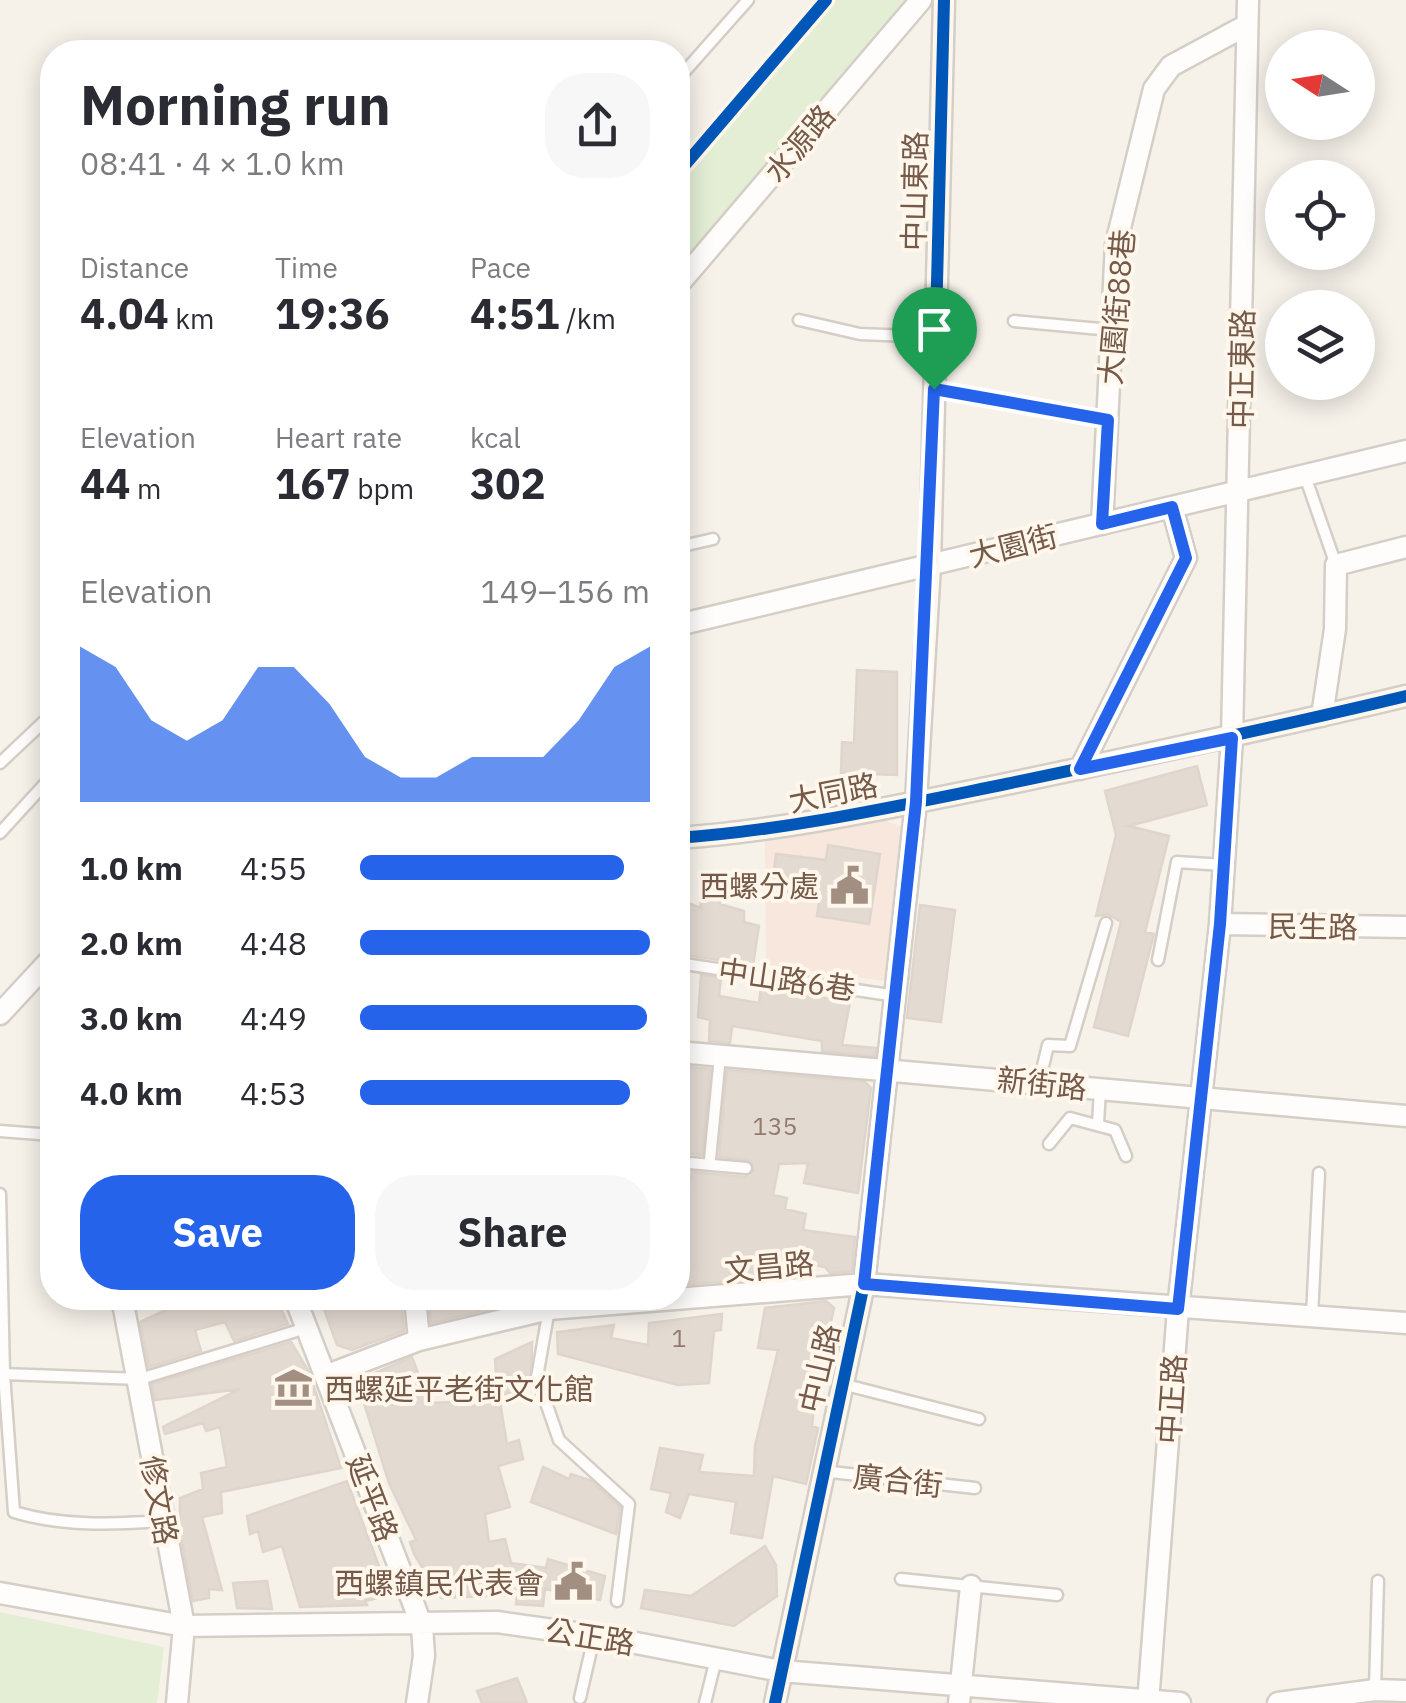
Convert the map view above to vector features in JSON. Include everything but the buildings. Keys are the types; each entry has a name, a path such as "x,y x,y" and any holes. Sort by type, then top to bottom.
{"street":[{"name":"水源路","path":"690,271 921,0"},
{"name":"中山東路","path":"916,802 930,566 944,0"},
{"name":"中正東路","path":"1232,738 1248,0"},
{"name":"大園街88巷","path":"1102,524 1116,244 1154,90 1171,66 1248,25"},
{"name":"大園街","path":"690,622 1406,451"},
{"path":"1080,769 1186,558 1172,507"},
{"path":"1322,716 1335,629 1336,565 1406,547"},
{"name":"大同路","path":"690,837 754,832 916,802 1232,738 1406,696"},
{"name":"中正路","path":"1148,1701 1178,1309 1220,924 1232,738"},
{"name":"中山路","path":"776,1703 821,1471 864,1284 916,802"},
{"name":"民生路","path":"1220,924 1406,927"},
{"path":"0,1014 40,971"},
{"name":"新街路","path":"690,1053 1406,1116"},
{"name":"文昌路","path":"690,1295 864,1284 1406,1322"},
{"name":"修文路","path":"125,1310 184,1626 177,1703"},
{"name":"延平路","path":"300,1310 422,1626 424,1656 417,1703"},
{"path":"416,1310 419,1340"},
{"name":"文昌路","path":"325,1376 419,1340 525,1310"},
{"path":"960,1694 971,1586"},
{"name":"公正路","path":"0,1593 184,1626 422,1626 497,1622 781,1671 960,1694 1180,1703"},
{"path":"1278,1703 1375,1690 1406,1692"}],"lane":[{"path":"690,65 748,0"},
{"path":"799,320 860,334 936,337"},
{"path":"1014,321 1112,330"},
{"path":"934,389 1108,420"},
{"path":"1305,475 1336,565"},
{"path":"690,544 712,539"},
{"path":"0,763 40,725"},
{"path":"0,833 40,789"},
{"path":"1158,960 1177,862 1224,864"},
{"path":"1039,1082 1048,1045 1070,1046 1106,923"},
{"name":"中山路6巷","path":"690,965 896,996"},
{"path":"710,1159 720,1055"},
{"path":"1098,1124 1100,1089"},
{"path":"1049,1144 1070,1118 1114,1130 1126,1156"},
{"path":"0,1130 40,1134"},
{"path":"690,1163 746,1168"},
{"path":"1312,1317 1319,1173"},
{"path":"0,1194 2,1336 14,1512 47,1522 85,1525 163,1521"},
{"path":"549,1310 538,1377 558,1440 628,1504 617,1601"},
{"path":"4,1374 140,1379 306,1328"},
{"path":"841,1384 979,1419"},
{"name":"廣合街","path":"821,1471 975,1488"},
{"path":"901,1579 1057,1595"},
{"path":"1375,1690 1378,1581"},
{"path":"580,1698 594,1636"},
{"path":"705,1703 716,1658"}],"shaded area":[{"name":"西螺分處","path":"883,820 902,827 885,981 766,965 765,839"}],"green space":[{"path":"828,0 910,0 690,256 690,162"},
{"path":"0,1612 164,1647 157,1703 0,1703"}],"cycle path":[{"path":"690,159 826,0"},
{"path":"775,1703 864,1284 916,802 930,565 944,0"},
{"path":"690,837 884,809 1406,696"}],"place":[{"name":"西螺分處","path":"849,885"},
{"name":"西螺延平老街文化館","path":"294,1388"},
{"name":"西螺鎮民代表會","path":"574,1582"}],"route":[{"path":"934,389 1108,420 1102,524 1172,507 1186,558 1105,711 1080,769 1232,738 1220,924 1178,1309 864,1284 916,802 930,566 934,389"}]}
